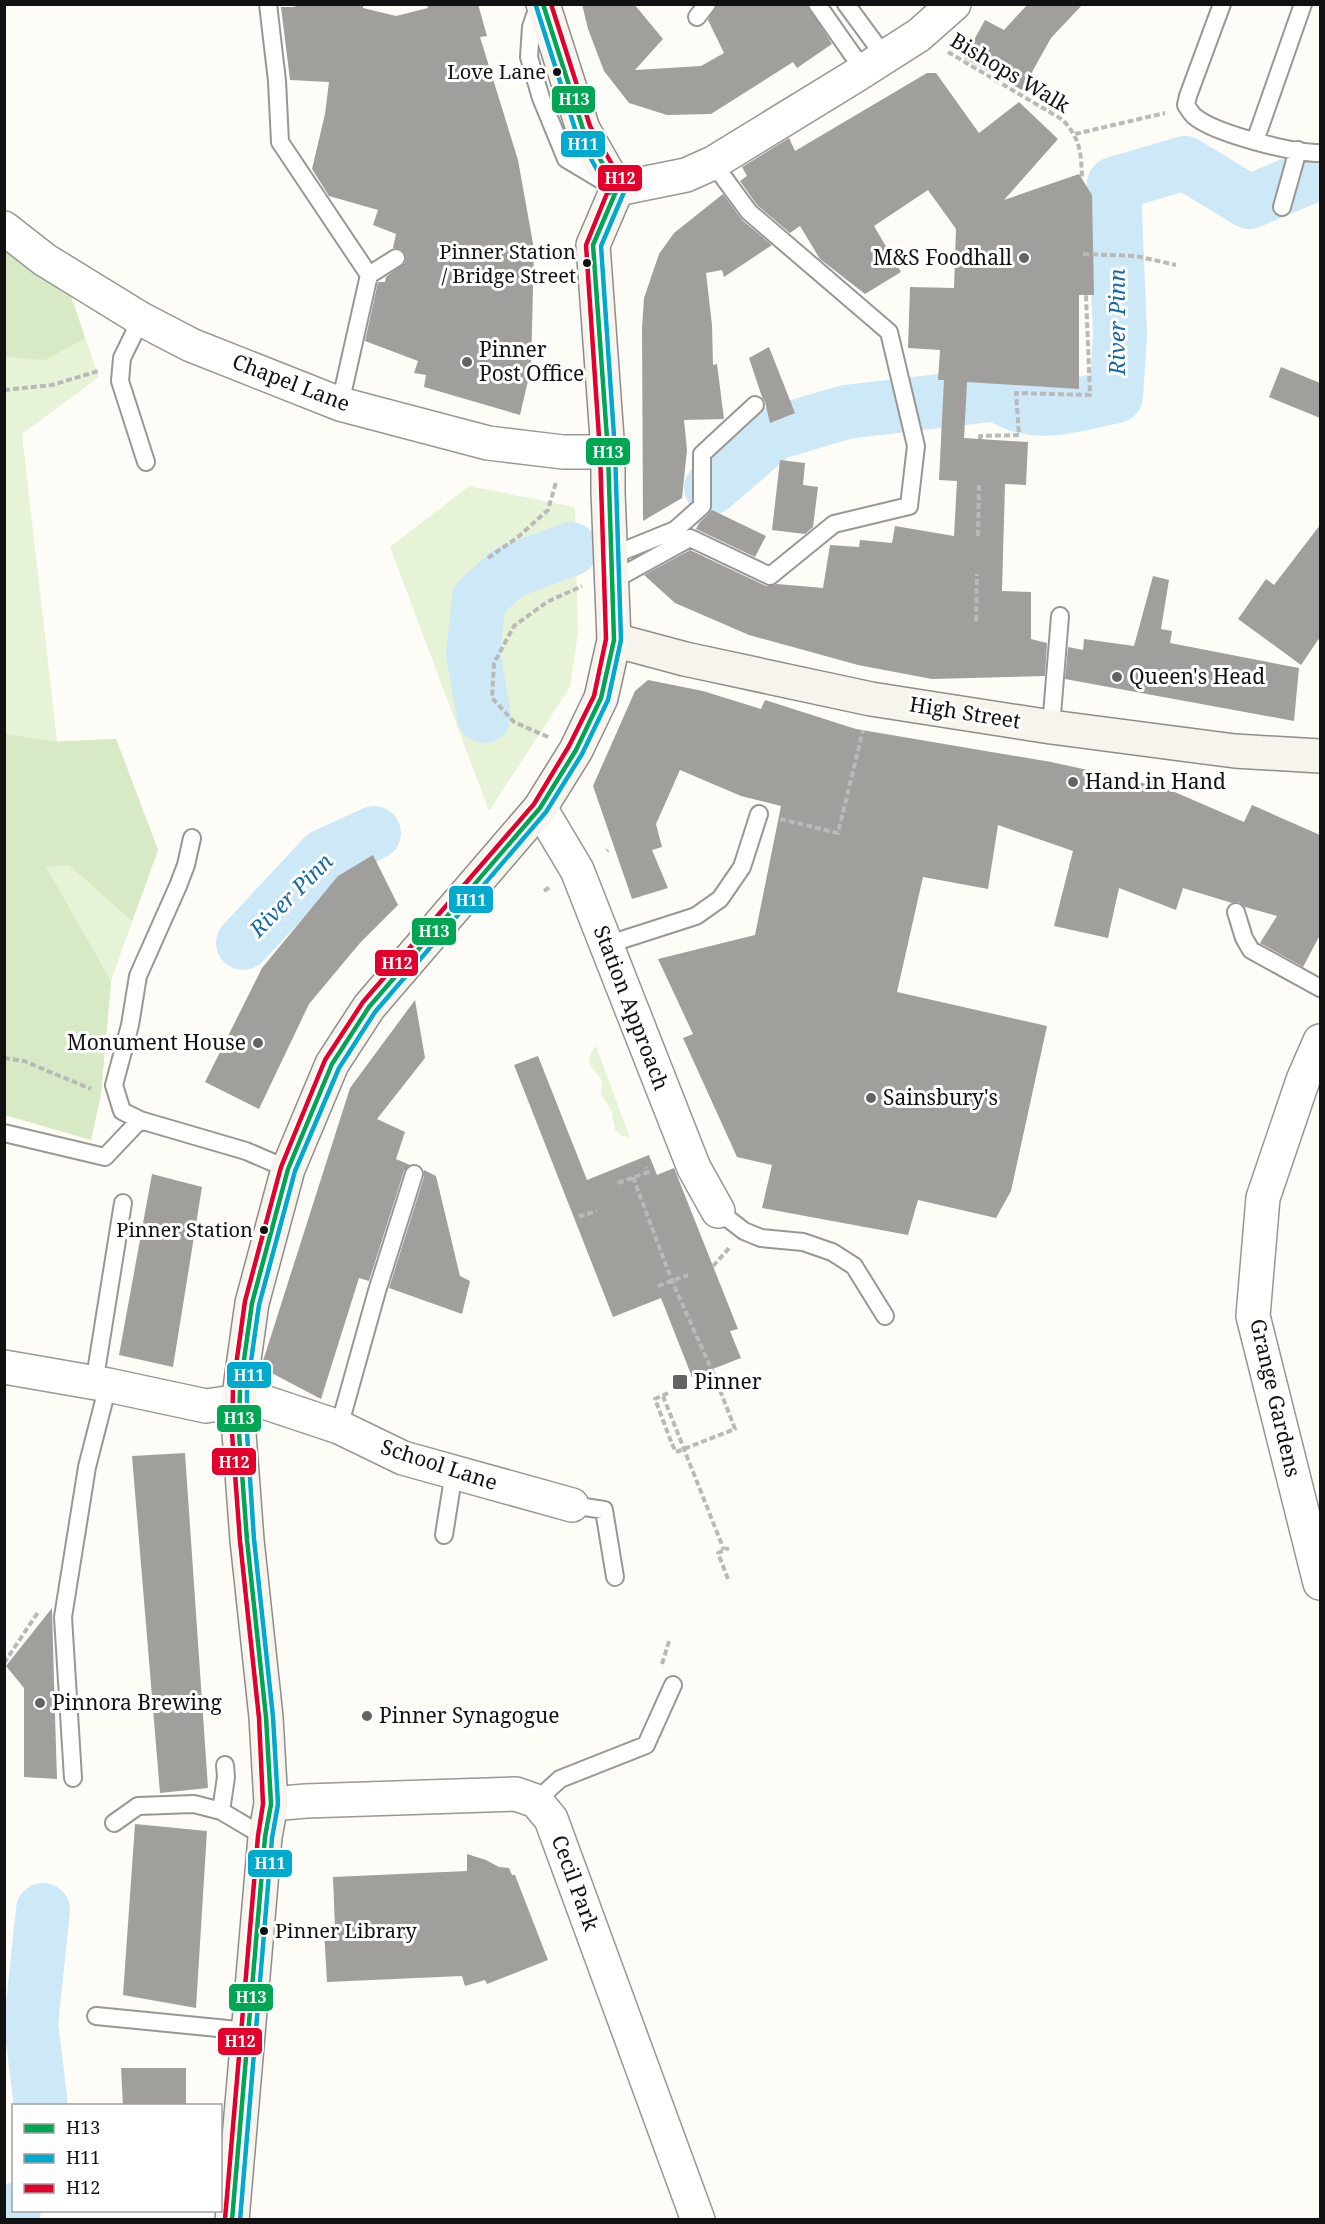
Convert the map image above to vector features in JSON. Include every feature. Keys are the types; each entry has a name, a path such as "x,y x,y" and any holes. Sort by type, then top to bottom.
{"street":[{"path":"543,4 583,129 617,189"},
{"path":"617,189 686,175 713,163 919,35 954,4"},
{"path":"232,2220 265,1837 271,1804 266,1717 239,1433 242,1369 252,1304 288,1169 332,1064 369,1007 540,808 576,750 601,698 614,640 608,452 593,245 617,189"},
{"name":"Chapel Lane","path":"4,228 45,260 141,319 191,345 340,404 488,443 563,452 608,452"},
{"name":"High Street","path":"614,640 871,699 1051,727 1235,751 1319,755"},
{"name":"Station Approach","path":"540,808 577,870 694,1168 718,1211"},
{"name":"Grange Gardens","path":"1320,1041 1302,1080 1263,1198 1253,1316 1320,1583"},
{"name":"School Lane","path":"4,1367 206,1406 240,1401 261,1401 339,1427 404,1458 572,1505"},
{"path":"271,1804 516,1794 536,1801"},
{"name":"Cecil Park","path":"536,1801 552,1819 698,2220"}],"lane":[{"path":"268,4 279,102 280,142 369,275"},
{"path":"539,4 531,27 529,57 541,98 566,159 617,189"},
{"path":"817,4 874,64"},
{"path":"846,4 874,64"},
{"path":"1222,4 1186,105 1193,116 1208,125 1255,141 1296,159"},
{"path":"1255,141 1303,4"},
{"path":"1282,207 1296,159 1307,153 1320,153"},
{"path":"611,570 690,538 770,576 834,524 909,506 916,446 889,332 749,212 713,163"},
{"path":"340,404 369,275 396,258"},
{"path":"141,319 126,347 121,364 120,381 146,462"},
{"path":"611,570 675,530 702,506 702,454 755,405"},
{"path":"1051,727 1060,616"},
{"path":"606,945 696,916 720,899 742,867 759,814"},
{"path":"192,838 178,886 138,976 130,1025 114,1085 118,1100 122,1111 140,1120 246,1151 288,1169"},
{"path":"1236,912 1244,938 1251,950 1320,988"},
{"path":"4,1133 105,1157 140,1120"},
{"path":"339,1427 377,1291 414,1174"},
{"path":"73,1778 63,1617 101,1384 123,1203"},
{"path":"718,1211 744,1231 761,1238 803,1242 832,1252 854,1266 885,1316"},
{"path":"444,1535 454,1472"},
{"path":"572,1505 604,1510 615,1577"},
{"path":"536,1801 560,1779 646,1745 673,1685"},
{"path":"220,1811 226,1777 225,1765"},
{"path":"114,1823 138,1806 194,1804 220,1811 265,1837"},
{"path":"96,2016 248,2031"}],"path":[{"name":"Bishops Walk","path":"919,35 1064,120 1075,134 1081,151 1082,178"},
{"path":"1075,134 1188,108"},
{"path":"1083,254 1132,256 1176,265"},
{"path":"980,439 980,436 1019,435 1016,393 1090,395 1086,295"},
{"path":"4,390 52,385 121,364"},
{"path":"488,558 518,537 548,510 563,452"},
{"path":"978,536 979,482"},
{"path":"576,750 514,722 492,698 494,663 514,626 547,602 611,570"},
{"path":"976,621 977,574"},
{"path":"759,814 838,833 871,699"},
{"path":"544,891 550,887"},
{"path":"4,1058 24,1061 118,1100"},
{"path":"618,1183 648,1172 646,1167"},
{"path":"633,1177 672,1281 714,1375 735,1429 676,1452 655,1399 668,1393"},
{"path":"580,1214 581,1216 597,1210"},
{"path":"658,1286 688,1275"},
{"path":"696,1383 714,1375"},
{"path":"663,1396 727,1549 718,1553 728,1579"},
{"path":"662,1666 670,1638"}],"green space":[{"path":"4,240 65,279 99,377 22,434 57,741 116,739 158,850 111,981 101,1094 91,1140 5,1115"},
{"path":"4,240 65,279 85,338 45,360 5,357"},
{"path":"469,486 575,507 578,633 570,687 489,811 390,547"},
{"path":"5,734 57,742 116,739 158,850 132,921 69,865 46,867 111,981 101,1094 91,1140 5,1115"},
{"path":"596,1046 630,1138 622,1136 615,1130 612,1112 601,1094 602,1081 589,1061"}],"building":[{"path":"295,4 363,4 363,8 396,16 428,8 427,4 478,4 487,36 480,37 518,160 534,249 531,368 520,415 424,387 426,375 414,373 418,361 365,341 378,282 385,282 386,277 405,263 406,257 401,249 393,248 396,234 373,225 378,210 329,196 312,169 325,114 329,82 290,80 281,7 295,7"},
{"path":"582,4 634,4 663,39 635,70 701,66 724,53 708,20 717,4 807,4 832,44 797,68 793,62 711,114 667,115 629,103 604,71 588,29"},
{"path":"1028,4 1083,4 1051,38 1022,90 964,58 985,20 1004,30"},
{"path":"927,73 936,73 979,133 1019,102 1058,139 1004,200 1079,174 1092,195 1094,295 1079,295 1079,389 967,382 964,438 1028,442 1026,485 1005,484 1002,591 1031,592 1031,639 1047,643 1045,676 932,679 858,665 749,635 675,603 644,575 690,550 766,586 777,584 823,588 830,545 859,547 860,540 892,543 895,526 954,536 957,481 939,480 944,380 938,380 940,350 908,348 910,287 954,288 956,229 928,190 874,226 901,272 865,294 820,259 800,226 790,233 757,205 740,181 747,176 742,167 789,138 795,151"},
{"path":"723,194 742,220 772,245 724,277 722,270 706,273 712,325 713,365 717,364 724,419 684,420 687,450 682,498 643,521 642,328 644,298 659,254 674,233"},
{"path":"769,347 795,413 770,423 749,358"},
{"path":"1281,367 1320,383 1320,418 1269,397"},
{"path":"780,460 805,463 803,485 818,487 813,527 805,534 772,530"},
{"path":"712,510 766,536 755,557 696,529"},
{"path":"1320,525 1320,637 1301,665 1238,619 1266,579 1274,585"},
{"path":"1153,576 1169,580 1161,629 1172,631 1170,643 1299,668 1294,721 1065,679 1068,647 1083,650 1084,639 1134,646"},
{"path":"648,680 703,691 761,709 765,700 856,729 1051,762 1111,775 1170,790 1244,822 1252,805 1320,835 1320,935 1303,967 1260,943 1277,916 1245,907 1239,902 1232,903 1183,888 1176,910 1119,888 1108,938 1054,926 1073,851 998,825 988,889 923,877 897,992 1047,1026 1011,1191 996,1218 918,1200 908,1235 762,1208 772,1165 737,1157 683,1038 693,1034 658,959 755,935 781,806 741,796 680,770 656,824 662,847 652,850 668,888 632,899 593,786 635,691"},
{"path":"373,855 398,905 360,943 309,1004 259,1109 205,1082 262,968 338,876"},
{"path":"415,1000 425,1058 377,1119 405,1132 396,1159 410,1165 404,1171 369,1281 359,1278 321,1399 262,1368 263,1361 350,1088"},
{"path":"538,1056 587,1180 649,1155 657,1175 674,1168 738,1329 730,1331 741,1358 692,1377 661,1298 613,1317 514,1065"},
{"path":"424,1170 436,1176 460,1276 470,1281 462,1314 389,1288 424,1177"},
{"path":"152,1174 202,1187 173,1367 119,1355"},
{"path":"185,1453 208,1788 160,1793 132,1456"},
{"path":"52,1608 57,1779 24,1777 24,1688 6,1666"},
{"path":"135,1824 207,1831 196,2008 123,1995"},
{"path":"467,1854 499,1867 509,1868 512,1875 515,1875 548,1960 487,1984 485,1980 465,1986 462,1976 327,1982 324,1929 335,1929 333,1877 467,1871"},
{"path":"121,2068 186,2068 186,2104 123,2104"}],"waterway":[{"name":"River Pinn","path":"711,488 775,433 846,412 998,394 1011,402 1040,409 1071,406 1116,396 1120,335 1114,184 1185,163 1249,202 1316,174 1320,175"},
{"name":"River Pinn","path":"484,716 473,653 479,599 509,572 571,549"},
{"name":"River Pinn","path":"243,943 324,856 374,833"},
{"name":"River Pinn","path":"41,2104 31,2024 43,1910"},
{"name":"River Pinn","path":"4,2216 12,2211"}],"transit line":[{"name":"H13","path":"543,4 583,129 617,189"},
{"name":"H12","path":"551,4 590,126 624,185"},
{"name":"H11","path":"536,6 576,132 610,193"},
{"name":"H12","path":"225,2219 258,1836 263,1804 259,1718 240,1541 232,1433 233,1387 245,1301 281,1167 325,1060 363,1002 534,804 569,746 594,696 606,639 600,452 586,245 610,186"},
{"name":"H13","path":"232,2220 265,1837 271,1804 266,1717 247,1540 239,1433 240,1388 252,1303 288,1169 332,1064 369,1007 540,808 576,750 601,698 614,640 608,452 593,245 617,189"},
{"name":"H11","path":"240,2220 272,1838 278,1804 273,1717 254,1539 247,1433 247,1389 259,1305 295,1171 339,1068 375,1012 546,812 582,754 608,700 621,640 615,451 601,246 624,192"}],"place":[{"name":"Love Lane","path":"557,72"},
{"name":"M&S Foodhall","path":"1024,258"},
{"name":"Pinner Station / Bridge Street","path":"587,263"},
{"name":"Pinner Post Office","path":"467,362"},
{"name":"Queen's Head","path":"1117,677"},
{"name":"Hand in Hand","path":"1073,782"},
{"name":"Monument House","path":"258,1043"},
{"name":"Sainsbury's","path":"871,1098"},
{"name":"Pinner Station","path":"264,1230"},
{"name":"Pinner","path":"680,1382"},
{"name":"Pinnora Brewing","path":"40,1703"},
{"name":"Pinner Synagogue","path":"367,1716"},
{"name":"Pinner Library","path":"264,1931"}]}
